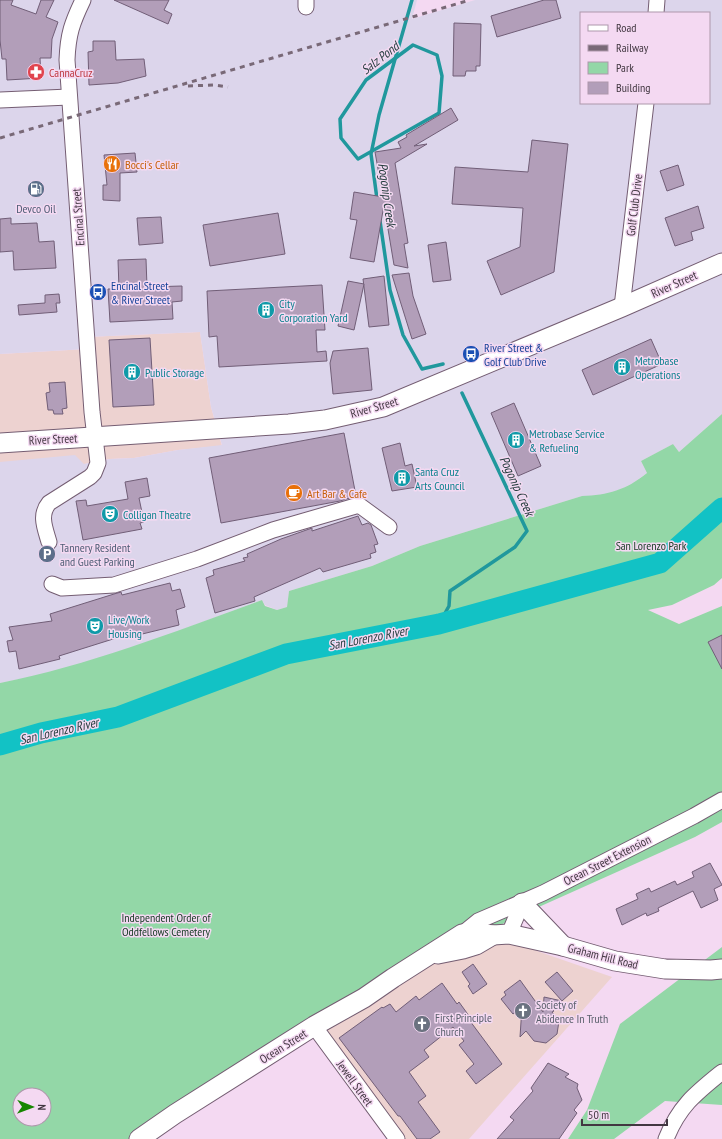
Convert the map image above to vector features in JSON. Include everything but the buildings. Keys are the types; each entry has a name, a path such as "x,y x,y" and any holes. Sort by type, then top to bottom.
{"main road":[{"name":"River Street","path":"0,443 289,424 325,420 382,407 622,307 722,263"},
{"path":"522,903 563,946"},
{"path":"462,934 477,933 501,935"},
{"name":"Ocean Street","path":"139,1139 175,1114 314,1026 364,998 462,934"},
{"name":"Ocean Street","path":"428,956 470,947 501,935"},
{"name":"Graham Hill Road","path":"501,935 563,946 615,961 651,967 665,969 722,969"}],"street":[{"name":"Encinal Street","path":"49,542 42,518 45,508 49,503 94,473 98,464 91,405 67,60 68,40 73,21 83,0"},
{"path":"656,12 658,0"},
{"path":"0,100 69,97"},
{"name":"Golf Club Drive","path":"622,307 646,104"},
{"path":"52,584 62,588 94,587 114,584 197,559 273,530 359,505 389,527"},
{"name":"Ocean Street Extension","path":"522,903 694,816 722,800"},
{"path":"501,935 522,903"},
{"name":"Ocean Street","path":"462,934 478,921 522,903"},
{"name":"Jewell Street","path":"314,1026 397,1139"},
{"path":"666,1139 675,1119 684,1105 722,1072"}],"shaded area":[{"path":"0,0 417,0 412,19 475,0 722,0 722,414 679,452 673,444 641,461 647,473 633,483 617,491 600,496 582,496 420,546 372,566 289,591 287,607 277,610 265,605 262,600 157,639 81,664 55,672 0,683 0,462 75,455 84,464 110,459 134,458 178,450 222,445 211,407 200,332 86,337 86,349 0,354"},
{"path":"200,332 211,407 222,446 178,450 134,458 109,459 84,464 0,462 0,354 86,349 86,337"},
{"path":"474,939 514,943 612,977 469,1139 392,1139 310,1027"}],"green space":[{"name":"Independent Order of Oddfellows Cemetery","path":"722,414 722,578 714,585 672,605 648,610 679,624 722,606 722,822 695,837 512,919 364,998 136,1139 0,1139 0,683 34,676 100,657 262,600 265,606 277,610 287,607 289,591 372,566 420,546 582,496 608,493 632,484 647,473 641,461 673,444 679,452"},
{"path":"722,947 722,1105 665,1101 614,1139 568,1139 587,1110 620,1024"}],"waterway":[{"name":"Pogonip Creek","path":"377,199 371,154 379,115 412,0"},
{"name":"Salz Pond","path":"413,45 437,55 442,76 439,113 358,159 341,138 340,119 366,80 413,45"},
{"name":"Pogonip Creek","path":"380,221 390,290 403,335 422,369 443,364"},
{"name":"Pogonip Creek","path":"439,624 449,606 450,591 515,547 527,531 462,393"},
{"name":"San Lorenzo River","path":"0,745 41,733 118,717 286,654 439,624 660,563 722,508"}],"railway":[{"path":"0,138 470,0"},
{"path":"188,86 214,85 228,87"}],"place":[{"name":"CannaCruz","path":"36,72"},
{"name":"Bocci's Cellar","path":"112,164"},
{"name":"Devco Oil","path":"36,189"},
{"name":"Encinal Street & River Street","path":"98,292"},
{"name":"City Corporation Yard","path":"266,310"},
{"name":"River Street & Golf Club Drive","path":"471,354"},
{"name":"Metrobase Operations","path":"622,367"},
{"name":"Public Storage","path":"132,372"},
{"name":"Metrobase Service & Refueling","path":"516,440"},
{"name":"Santa Cruz Arts Council","path":"402,478"},
{"name":"Art Bar & Cafe","path":"294,493"},
{"name":"Colligan Theatre","path":"110,514"},
{"name":"Tannery Resident and Guest Parking","path":"47,554"},
{"name":"Live/Work Housing","path":"95,626"},
{"name":"Society of Abidence In Truth","path":"523,1011"},
{"name":"First Principle Church","path":"422,1024"}],"park label":[{"name":"San Lorenzo Park","path":"651,545"}]}
